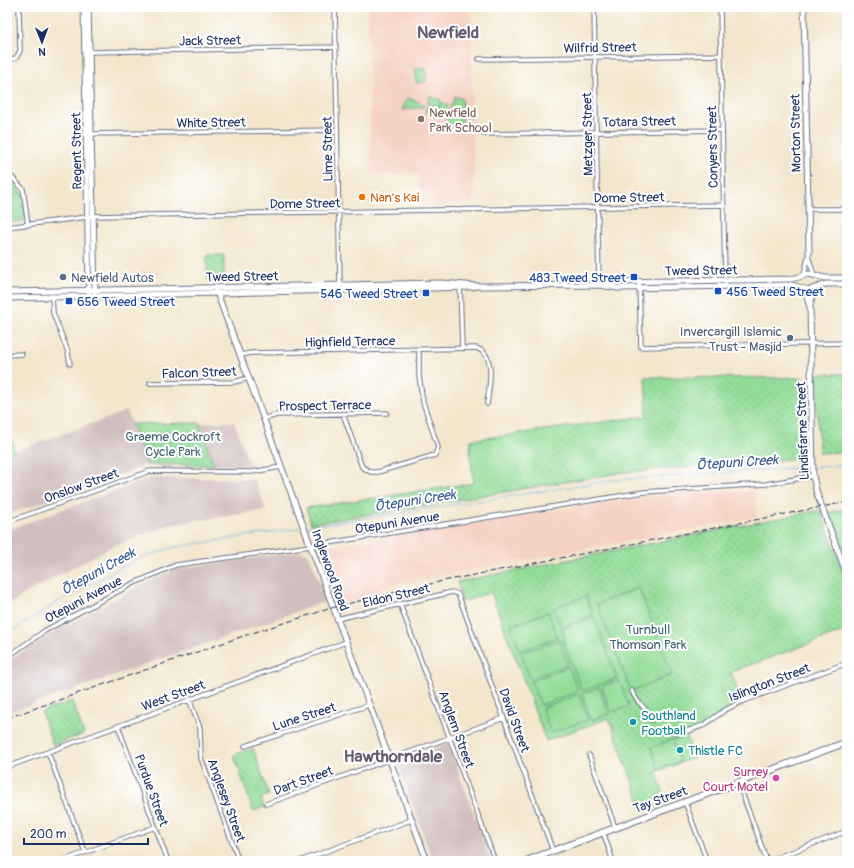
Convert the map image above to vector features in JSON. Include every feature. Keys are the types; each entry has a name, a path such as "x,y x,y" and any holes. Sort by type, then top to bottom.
{"highway":[{"name":"Tay Street","path":"530,860 615,827 847,742"}],"street":[{"path":"7,61 16,58 20,51 19,7"},
{"name":"Regent Street","path":"84,7 87,52 89,134 89,293"},
{"name":"Regent Street","path":"87,52 88,7"},
{"name":"Lime Street","path":"335,7 340,291"},
{"name":"Metzger Street","path":"594,7 599,285"},
{"name":"Conyers Street","path":"720,7 725,283"},
{"name":"Morton Street","path":"804,7 809,256 814,276"},
{"name":"Jack Street","path":"87,52 336,47"},
{"name":"Wilfrid Street","path":"479,59 721,54"},
{"name":"White Street","path":"89,134 337,130"},
{"name":"Totara Street","path":"484,134 722,130"},
{"path":"7,172 23,189 28,225"},
{"name":"Dome Street","path":"7,227 55,220 90,218 723,205"},
{"path":"808,210 847,209"},
{"name":"Regent Street","path":"90,218 95,293"},
{"name":"Morton Street","path":"804,275 809,256"},
{"path":"847,278 825,278 810,274 804,275 801,282 804,288 814,288 826,284 847,284"},
{"name":"Tweed Street","path":"7,292 52,290 89,293 180,294 216,290 340,285 599,285 613,282 640,285 725,283 792,279 804,275"},
{"path":"814,276 817,282 814,288"},
{"name":"Tweed Street","path":"725,283 791,285 804,288"},
{"path":"640,285 640,347 847,343"},
{"path":"460,286 462,348"},
{"name":"Tweed Street","path":"95,293 180,288 216,290 340,291 460,286"},
{"path":"180,288 180,294"},
{"name":"Lindisfarne Street","path":"804,288 810,305"},
{"name":"Lindisfarne Street","path":"814,288 810,305 813,476 817,494 847,575"},
{"path":"52,290 53,313 68,352 70,364"},
{"name":"Inglewood Road","path":"216,290 426,861"},
{"name":"Tweed Street","path":"7,298 52,297 89,293"},
{"name":"Highfield Terrace","path":"240,355 252,353 476,348 487,355 489,372 488,404"},
{"path":"343,414 362,467 366,471 378,472 435,455 438,450 438,444 423,402 419,376 419,350"},
{"path":"7,355 22,354"},
{"name":"Falcon Street","path":"150,383 234,382 248,378"},
{"name":"Prospect Terrace","path":"263,419 277,415 387,413"},
{"name":"Onslow Street","path":"7,522 150,471 252,472 281,467"},
{"name":"Otepuni Avenue","path":"7,657 46,630 132,584 176,565 310,546 644,492 766,484 813,476"},
{"name":"Eldon Street","path":"337,619 452,592 459,596"},
{"name":"David Street","path":"459,596 553,851"},
{"name":"Anglem Street","path":"400,604 495,861"},
{"name":"West Street","path":"7,767 346,642"},
{"name":"Islington Street","path":"679,734 704,725 725,710 741,702 847,663"},
{"path":"632,691 637,702 648,712 650,720"},
{"name":"Anglesey Street","path":"189,699 200,728 201,758 239,861"},
{"name":"Lune Street","path":"245,746 369,705"},
{"name":"Dart Street","path":"266,804 504,718"},
{"name":"Purdue Street","path":"118,726 168,861"},
{"path":"48,752 85,852"},
{"path":"589,755 615,827"},
{"path":"738,782 767,861 847,832"},
{"path":"684,802 707,861"},
{"path":"300,861 412,820"},
{"path":"62,861 155,827"},
{"path":"603,832 613,861"}],"shaded area":[{"name":"Newfield Park School","path":"368,7 471,7 474,205 419,206 419,174 371,175"},
{"path":"127,411 147,465 7,515 7,454"},
{"path":"234,422 250,466 214,465 199,423"},
{"path":"150,478 254,479 266,510 169,525 113,546 24,594 7,606 7,530"},
{"path":"755,490 756,517 382,587 382,591 345,602 343,598 336,599 317,548 648,496"},
{"path":"303,551 309,555 327,601 7,713 7,662 51,633 142,584 176,569"},
{"path":"448,743 491,861 433,861 426,842 397,762"}],"green space":[{"path":"416,69 426,69 426,82 416,83"},
{"path":"430,96 441,100 439,107 428,103"},
{"path":"455,96 462,99 462,129 444,123"},
{"path":"407,98 424,104 423,107 402,110"},
{"path":"441,102 448,105 444,116 437,114"},
{"path":"427,105 438,109 436,115 425,112"},
{"path":"7,179 17,184 23,196 25,209 24,221 7,223"},
{"path":"207,255 224,255 224,279 207,279"},
{"path":"816,374 847,374 847,452 819,453"},
{"path":"645,377 803,378 806,458 625,472 311,524 306,508 474,483 470,454 471,440 647,416"},
{"name":"Graeme Cockroft Cycle Park","path":"199,423 214,465 147,465 132,424"},
{"path":"7,430 15,451 7,454"},
{"path":"847,509 847,561 829,512"},
{"name":"Turnbull Thomson Park","path":"820,510 847,583 847,630 731,672 743,706 728,711 708,727 687,736 694,758 656,772 667,803 643,811 609,718 546,741 491,592 463,602 457,582"},
{"path":"639,588 672,675 631,691 597,604"},
{"path":"586,596 593,615 561,627 554,608"},
{"path":"548,612 557,637 520,651 511,626"},
{"path":"594,617 617,678 582,691 562,639 565,638 562,629"},
{"path":"559,640 568,665 530,678 521,653"},
{"path":"569,667 578,691 541,705 531,681"},
{"path":"619,680 629,706 611,712 602,687"},
{"path":"599,687 609,714 591,720 582,694"},
{"path":"579,694 588,719 551,733 542,708"},
{"path":"72,701 84,734 53,745 41,712"},
{"path":"673,739 680,762 659,769 651,748"},
{"path":"253,748 269,795 261,798 264,807 253,811 234,755"}],"waterway":[{"name":"Ōtepuni Creek","path":"814,467 847,465"},
{"name":"Ōtepuni Creek","path":"306,527 615,480 811,467"},
{"name":"Ōtepuni Creek","path":"7,634 56,603 139,558 175,547 301,528"}],"railway":[{"path":"7,718 249,634 338,606 443,581 847,502"}],"place":[{"name":"Newfield Park School","path":"421,119"},
{"name":"Nan's Kai","path":"362,197"},
{"name":"Newfield Autos","path":"63,277"},
{"name":"483 Tweed Street","path":"634,277"},
{"name":"456 Tweed Street","path":"718,291"},
{"name":"546 Tweed Street","path":"426,293"},
{"name":"656 Tweed Street","path":"69,301"},
{"name":"Invercargill Islamic Trust - Masjid","path":"790,338"},
{"name":"Southland Football","path":"633,722"},
{"name":"Thistle FC","path":"680,750"},
{"name":"Surrey Court Motel","path":"776,778"}],"district":[{"name":"Newfield","path":"448,32"},
{"name":"Hawthorndale","path":"393,756"}]}
